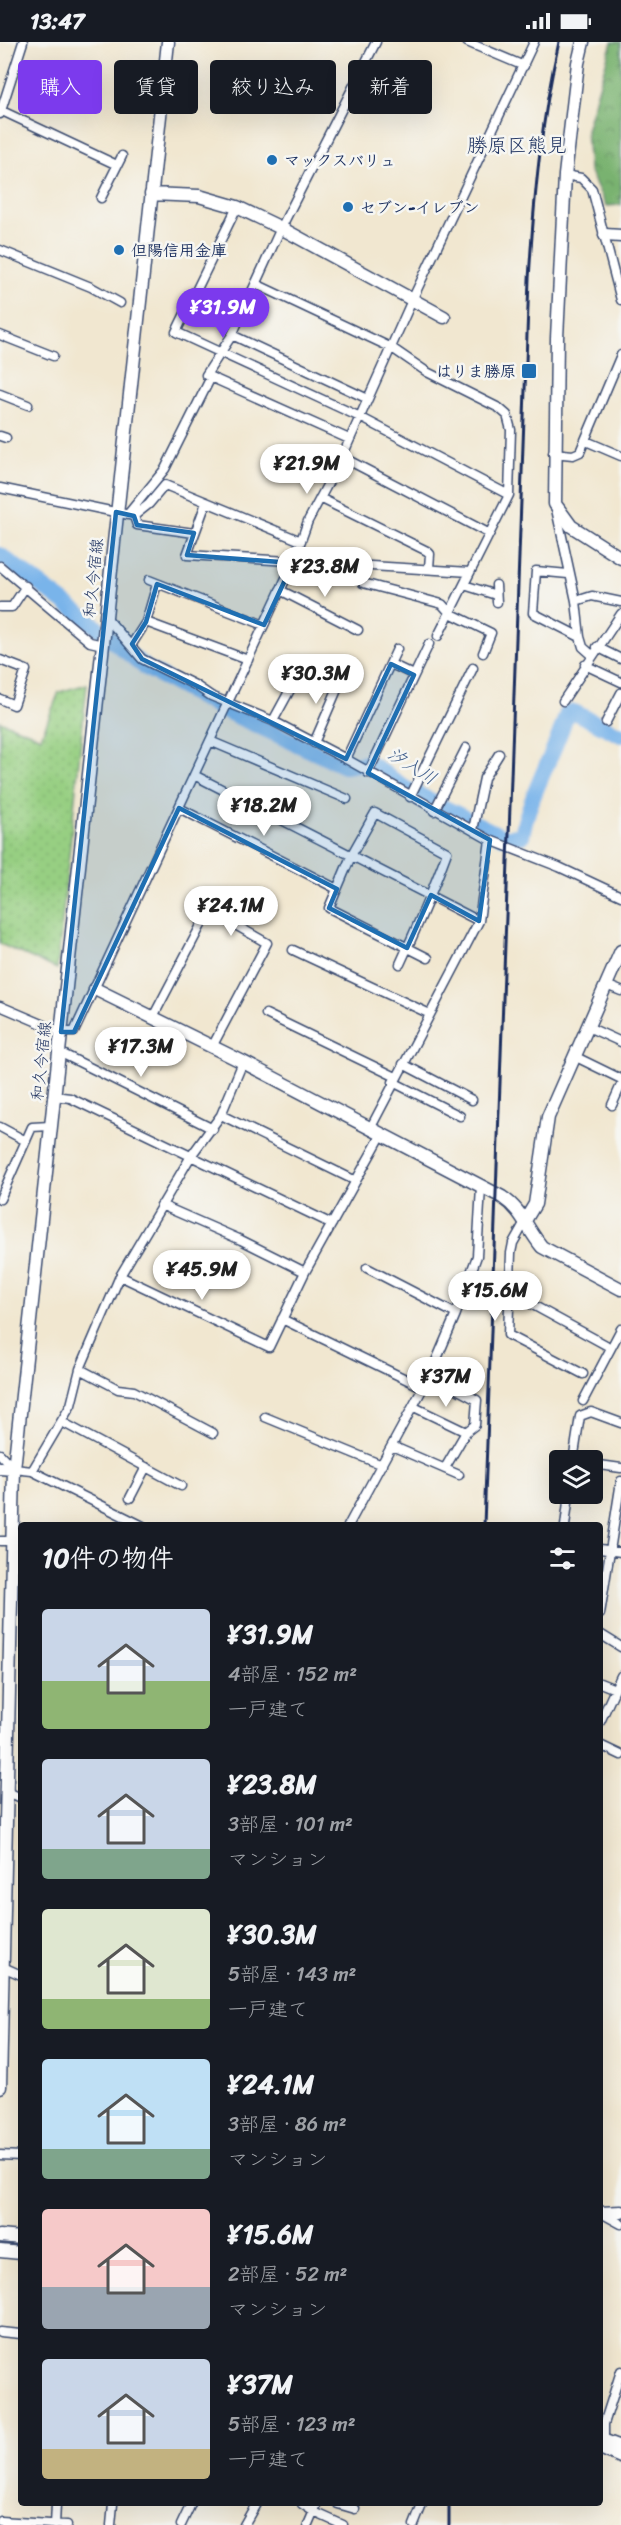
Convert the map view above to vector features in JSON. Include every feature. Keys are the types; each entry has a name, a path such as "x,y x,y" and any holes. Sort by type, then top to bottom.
{"main road":[{"name":"和久今宿線","path":"0,2087 6,1791 6,1541 103,645 126,514 151,194 168,42"},
{"path":"583,42 578,63 565,176 554,453 555,504 571,526 621,558"},
{"path":"151,194 199,196 237,207 282,228 444,316"},
{"path":"605,235 621,236"},
{"path":"526,1219 535,1204 548,1117 621,951"},
{"path":"95,989 243,1062 511,1203 526,1219 532,1236 542,1247 621,1289"},
{"path":"0,1468 14,1468"},
{"path":"603,2213 621,2212"},
{"path":"0,2236 18,2238"},
{"path":"0,2251 18,2253"},
{"path":"603,2443 621,2447"},
{"path":"603,2444 621,2457"}],"street":[{"path":"23,42 0,112 117,165"},
{"path":"350,439 206,375 232,335 282,228 376,42"},
{"path":"467,42 524,66"},
{"path":"0,1006 61,1032 75,1032 293,562 320,498 342,457 413,298 534,42"},
{"path":"101,198 122,156"},
{"path":"565,176 586,181 592,189 621,290 621,300"},
{"path":"237,207 176,332 360,417 509,495"},
{"path":"0,250 91,287 120,303"},
{"path":"256,284 392,348 427,372 499,408 507,415 511,430 509,495 438,636"},
{"path":"0,335 53,356"},
{"path":"232,335 368,399"},
{"path":"554,453 573,455 580,452 618,374 621,355"},
{"path":"126,514 165,469 211,377"},
{"path":"0,394 28,405"},
{"path":"586,441 621,456"},
{"path":"342,457 488,533"},
{"path":"126,514 149,504 165,485 302,541"},
{"path":"0,488 126,514 137,525 194,533"},
{"path":"320,498 427,551 430,554 429,568"},
{"path":"206,503 187,555 470,572"},
{"path":"555,504 568,574 576,601 583,647 621,659"},
{"path":"359,564 363,583 442,604 450,613 491,633 483,653"},
{"path":"0,566 90,642 103,645"},
{"path":"568,574 536,571 533,613 580,637"},
{"path":"132,644 146,622 153,582 264,625"},
{"path":"464,585 497,599 496,585"},
{"path":"0,608 12,607 26,586"},
{"path":"280,590 358,630"},
{"path":"576,601 592,596 621,602"},
{"path":"563,701 594,651 621,614"},
{"path":"106,620 132,644 142,659 227,704 273,721 368,773 412,794 434,811 490,840 559,867 621,896"},
{"path":"146,622 248,660"},
{"path":"612,628 621,633"},
{"path":"368,773 429,644"},
{"path":"346,759 397,649"},
{"path":"0,660 26,670 14,705 0,699"},
{"path":"273,721 304,664"},
{"path":"391,664 414,675"},
{"path":"585,665 621,682"},
{"path":"412,794 473,668"},
{"path":"314,743 342,678"},
{"path":"606,722 621,693"},
{"path":"210,741 346,799"},
{"path":"434,811 466,748"},
{"path":"473,830 484,778 499,754"},
{"path":"194,775 479,921"},
{"path":"179,808 337,889"},
{"path":"400,964 407,948 431,896 447,852 375,813 352,854 329,908 407,948 428,958"},
{"path":"120,1276 269,1347 305,1272 356,1181 395,1079 479,921 490,840"},
{"path":"153,1017 209,910 267,943 212,1047"},
{"path":"293,950 430,1014"},
{"path":"606,985 621,992"},
{"path":"266,1014 395,1079 460,1116"},
{"path":"588,1027 621,1042"},
{"path":"59,1052 213,1129"},
{"path":"574,1056 621,1079"},
{"path":"32,1471 71,1405 80,1369 120,1276 191,1156 213,1129 243,1062"},
{"path":"403,1064 472,1100"},
{"path":"612,1105 621,1085"},
{"path":"54,1096 70,1098 332,1224"},
{"path":"221,1115 356,1181"},
{"path":"0,1199 32,1127 50,1126"},
{"path":"0,1127 26,1141"},
{"path":"350,1522 414,1407 456,1314 477,1256 481,1187"},
{"path":"161,1205 241,1240 305,1272"},
{"path":"526,1219 513,1243 508,1335 583,1374"},
{"path":"367,1268 456,1314"},
{"path":"509,1292 606,1345"},
{"path":"282,1319 422,1387"},
{"path":"583,1401 621,1329"},
{"path":"80,1369 118,1389 134,1391 213,1432"},
{"path":"430,1375 477,1400 475,1425 466,1432 445,1468"},
{"path":"414,1407 466,1432"},
{"path":"575,1450 580,1416 591,1412 621,1423"},
{"path":"265,1417 382,1465"},
{"path":"62,1422 181,1486"},
{"path":"392,1446 459,1475"},
{"path":"0,1454 14,1468 32,1471 135,1522"},
{"path":"603,1466 621,1468"},
{"path":"130,1498 146,1467"},
{"path":"603,1597 621,1481"},
{"path":"566,1522 568,1504"},
{"path":"603,1550 621,1552"},
{"path":"603,1636 621,1647"},
{"path":"603,1715 621,1676"},
{"path":"603,1684 615,1689"},
{"path":"603,1746 621,1755"},
{"path":"6,1791 18,1797"},
{"path":"3,1967 18,1974"},
{"path":"0,2155 18,2156"},
{"path":"603,2215 621,2224"},
{"path":"0,2332 18,2334"},
{"path":"603,2430 621,2371"},
{"path":"55,2524 56,2506"},
{"path":"111,2525 113,2506"},
{"path":"181,2525 190,2506"},
{"path":"244,2525 255,2506"},
{"path":"344,2506 354,2509"},
{"path":"414,2525 422,2506"},
{"path":"308,2525 315,2508 343,2525"},
{"path":"0,2520 67,2525"}],"highlighted area":[{"path":"116,512 134,516 137,525 194,533 187,555 293,563 264,625 157,584 146,622 132,644 142,659 346,759 391,664 414,675 368,773 490,840 479,921 431,895 407,948 329,908 337,889 179,808 74,1032 61,1032"}],"green space":[{"path":"612,42 621,42 621,205 606,206 589,170 586,130"},
{"path":"87,684 57,969 0,944 0,721 41,737 59,692"}],"waterway":[{"name":"汐入川","path":"0,555 89,621 146,668 217,707 344,766 370,763 405,788 503,837 522,836 530,805 567,713 574,712 621,735"}],"railway":[{"path":"484,1522 529,279 539,160 547,101 559,42"},
{"path":"449,2506 449,2525"}],"place":[{"name":"マックスバリュ","path":"272,160"},
{"name":"セブン-イレブン","path":"348,207"},
{"name":"但陽信用金庫","path":"119,250"},
{"name":"はりま勝原","path":"529,371"}],"district":[{"name":"勝原区熊見","path":"517,145"}]}
